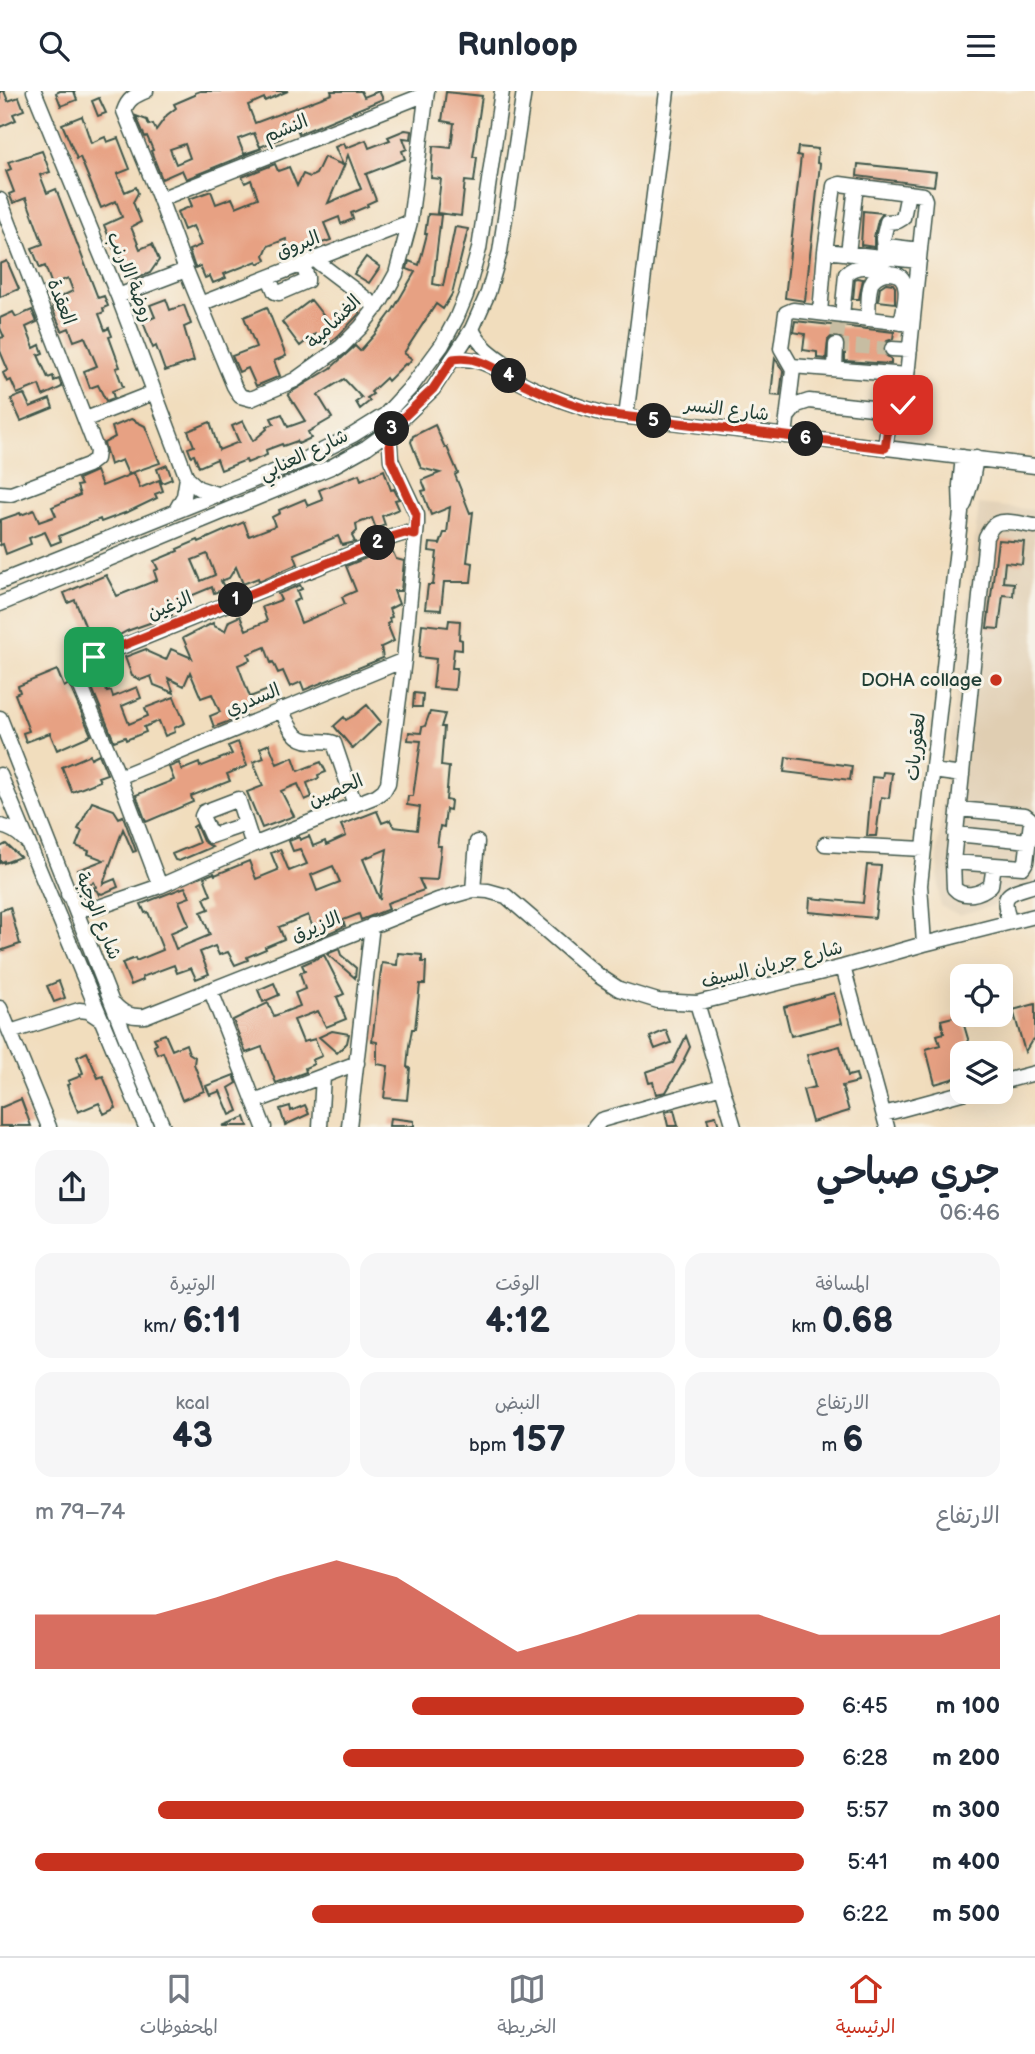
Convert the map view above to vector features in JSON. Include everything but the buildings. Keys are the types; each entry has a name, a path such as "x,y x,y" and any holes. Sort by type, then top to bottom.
{"street":[{"name":"روضة الارنب","path":"34,91 118,296 187,478"},
{"name":"الغشامية","path":"146,91 127,102 124,111 234,386 240,396 251,399 295,380 341,347 377,307 396,274 410,222 426,92"},
{"name":"شارع العنابي","path":"0,582 306,459 385,415 411,387 442,345 456,319 473,275 502,91"},
{"name":"شارع العنابي","path":"0,604 331,467 389,431 433,389 472,329 488,293 500,252 524,91"},
{"path":"626,417 667,91"},
{"name":"النشم","path":"160,199 426,92"},
{"path":"820,313 834,186 840,184 925,197 919,256 906,323"},
{"path":"848,253 856,186"},
{"path":"883,253 887,222 903,218 908,193"},
{"name":"العقدة","path":"0,201 97,451 96,460 88,465 11,494 0,493"},
{"name":"البروق","path":"200,304 410,222"},
{"path":"825,251 919,256"},
{"path":"309,262 377,307"},
{"path":"840,318 848,271 858,267 874,268 901,278 906,286 906,323 910,350 904,400 889,421 885,448"},
{"path":"118,296 186,270"},
{"path":"867,319 872,283 879,275 889,273"},
{"path":"785,436 792,366 781,348 786,313 793,310 840,318 906,323"},
{"name":"شارع النسر","path":"472,329 480,344 544,392"},
{"path":"835,369 836,345"},
{"path":"892,349 910,350"},
{"name":"شارع النسر","path":"453,359 481,361 526,385 584,409 626,417 1035,466"},
{"path":"792,366 907,375"},
{"path":"86,419 155,392"},
{"path":"789,415 797,405 809,401 872,408 889,421"},
{"name":"الحصين","path":"68,894 80,906 99,907 160,886 376,796 384,790 388,783 404,660 416,515 391,460 389,431"},
{"path":"367,447 379,451 391,460"},
{"name":"لعقوريات","path":"924,944 920,885 961,512 969,491 970,457"},
{"path":"187,478 198,488 219,495"},
{"path":"174,513 184,496 187,478"},
{"path":"994,865 991,885 980,892 965,895 954,888 953,862 986,537 997,523 1035,526"},
{"path":"0,589 117,542 132,529"},
{"name":"الزغين","path":"160,886 119,777 78,680 82,665 94,657 395,536 405,533 415,535"},
{"path":"0,572 35,568"},
{"path":"0,613 19,596"},
{"name":"السدري","path":"119,777 404,660"},
{"path":"281,709 291,731 299,739 334,743 355,805"},
{"name":"شارع الوجبة","path":"0,718 68,894 163,1126"},
{"path":"0,739 30,814 43,825"},
{"path":"933,771 962,775"},
{"name":"شارع الوجبة","path":"0,775 146,1126"},
{"path":"0,821 10,800"},
{"path":"953,862 1023,867 1031,822 1028,817 958,809"},
{"path":"246,824 253,845"},
{"path":"0,826 8,827 26,841"},
{"path":"956,834 1029,841"},
{"path":"473,890 477,842"},
{"path":"825,843 924,849"},
{"path":"1010,922 1004,907 1008,895 1035,885"},
{"name":"الازيرق","path":"145,1016 438,900 473,890 506,896"},
{"name":"شارع جريان السيف","path":"506,896 599,976 619,989 658,1002 698,1003 1035,916"},
{"path":"349,1126 372,925"},
{"path":"843,967 886,1120 950,1097"},
{"path":"72,1010 88,985"},
{"path":"211,991 264,1126"},
{"path":"698,1003 734,1126"},
{"path":"114,1004 122,1013 133,1017 145,1016"},
{"path":"0,1008 49,1126"},
{"path":"10,1032 72,1010 88,1011 103,1021"},
{"path":"131,1051 131,1038 136,1026 145,1016"},
{"path":"254,1102 357,1063"},
{"path":"1013,1079 1035,1073"},
{"path":"320,1126 323,1076"},
{"path":"595,1126 601,1120 722,1086"}],"shaded area":[{"name":"DOHA collage","path":"979,504 1035,510 1035,894 959,915 940,906 937,851"}],"tunnel":[{"path":"839,323 836,345 892,349"}],"place":[{"name":"DOHA collage","path":"996,680"}],"route":[{"path":"94,657 395,536 405,533 415,535 416,515 391,460 389,431 433,389 453,359 470,358 481,361 531,388 584,409 605,414 885,448 889,421 903,405"}]}
